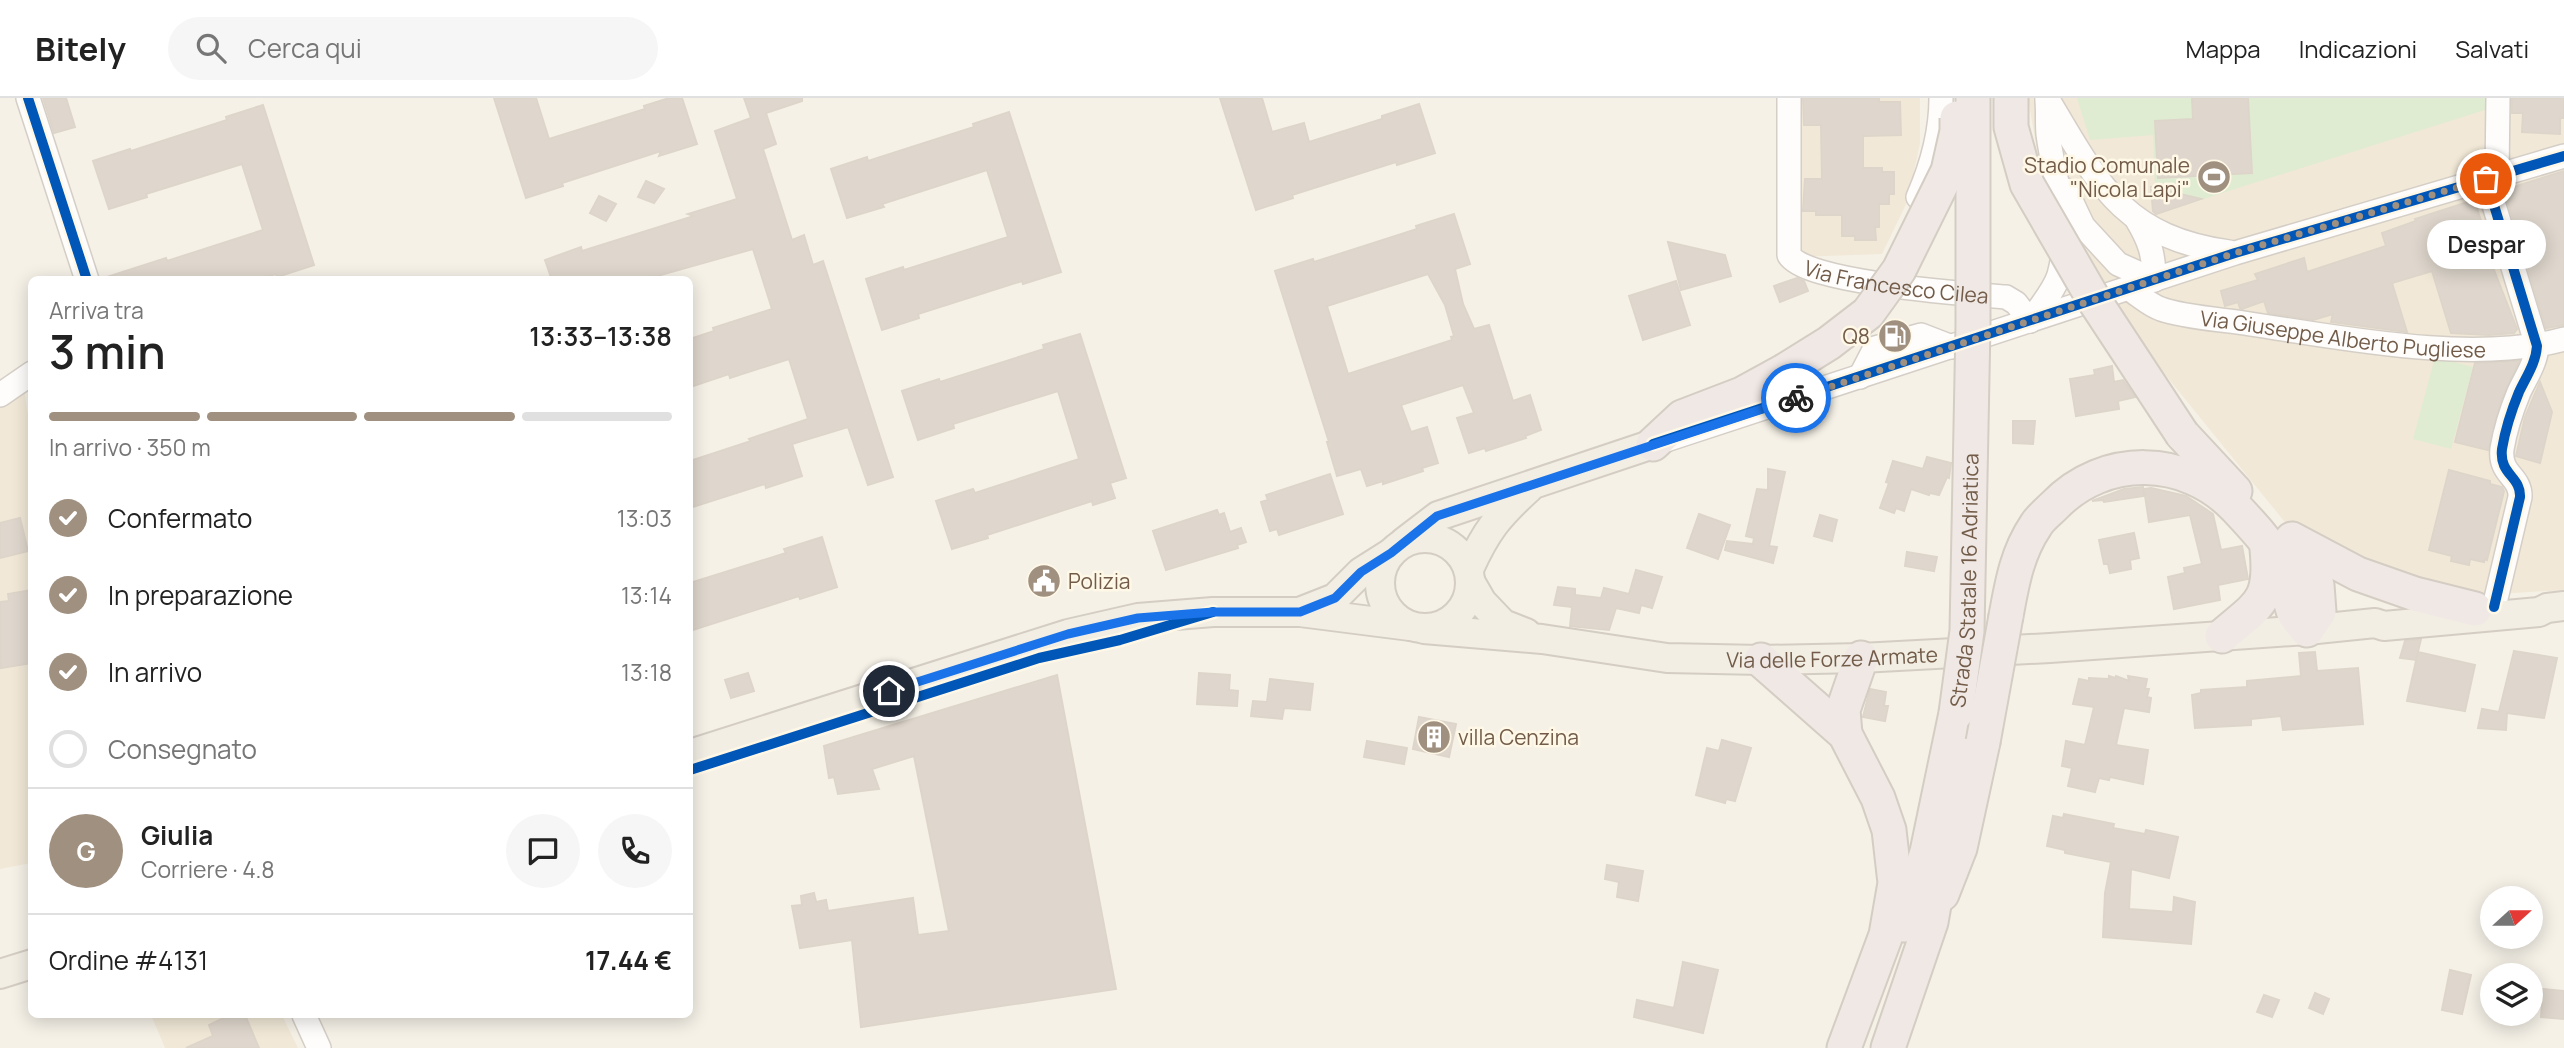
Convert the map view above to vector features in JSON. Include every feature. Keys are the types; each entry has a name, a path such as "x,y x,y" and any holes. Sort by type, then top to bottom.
{"highway":[{"path":"1653,444 1682,417 1742,394 1784,371 1829,343 1868,313 1899,270 1948,171 1957,131 1957,98"},
{"name":"Strada Statale 16 Adriatica","path":"1863,1048 1971,723 1967,631 1973,325 1973,98"},
{"name":"Strada Statale 16 Adriatica","path":"1888,1048 1931,922 1971,723 1984,623 1991,537 1991,98"},
{"path":"2011,98 2011,127 2027,184 2094,300 2182,434 2317,585 2319,612 2307,630"},
{"path":"1971,723 2006,616 2015,565 2036,524 2067,493 2091,478 2126,467 2168,469 2203,481 2281,543 2358,575 2415,594 2484,608"},
{"path":"2222,636 2261,603 2281,543"},
{"path":"1845,734 1843,710 1861,658"},
{"path":"1761,660 1845,734 1878,798 1889,830 1895,883 1886,935 1844,1048"}],"main road":[{"path":"693,753 1068,634 1138,618 1213,612 1300,612 1335,598 1361,572 1437,516 1653,444"},
{"path":"1470,576 1462,557 1453,547 1428,537 1415,538 1396,548 1383,565 1379,580 1381,595 1392,614 1417,628 1439,627 1451,621 1462,610 1468,597 1470,576 1482,539 1503,512 1536,481"},
{"name":"Via delle Forze Armate","path":"1470,576 1482,602 1503,625 1542,639"},
{"name":"Via delle Forze Armate","path":"2375,623 2382,618 2484,608 2539,604 2556,607"},
{"name":"Via delle Forze Armate","path":"1300,612 1417,628 1542,639 1667,659 1761,660 1861,658 2222,636 2375,623 2384,626 2539,612 2556,607"},
{"path":"0,974 28,965"}],"street":[{"path":"28,98 86,276"},
{"name":"Via Francesco Cilea","path":"1790,98 1789,255 1796,264 1873,284 2006,297 2016,303 2030,321"},
{"path":"1873,284 1904,228 1932,165 1938,139 1941,98"},
{"path":"2030,321 2059,276 2064,231 2057,172 2048,134 2047,98"},
{"path":"2047,98 2101,186 2137,220 2161,233 2200,248 2235,253"},
{"path":"2484,608 2520,498 2521,488 2503,467 2502,449 2514,404 2536,358 2537,346 2491,177 2498,98"},
{"path":"1653,444 2235,253 2564,156"},
{"path":"2057,172 2082,226 2118,264 2154,280"},
{"path":"2137,220 2149,240 2154,257 2154,280"},
{"name":"Via Giuseppe Alberto Pugliese","path":"2129,289 2165,311 2392,344 2468,348 2537,346 2564,339"},
{"path":"0,394 28,376"},
{"path":"305,1018 319,1048"}],"shaded area":[{"path":"1796,98 1920,98 1920,143 1908,200 1882,254 1797,257"},
{"path":"2028,98 2564,98 2564,590 2399,600 2292,531 2159,367 2115,301 2039,162"},
{"path":"24,389 28,416 28,864 0,869 0,397"},
{"path":"152,1018 283,1018 298,1048 165,1048"}],"green space":[{"name":"Stadio Comunale \"Nicola Lapi\"","path":"2077,98 2488,98 2488,109 2156,214 2153,135 2090,140"},
{"path":"2435,357 2473,367 2451,449 2413,439"}],"building":[{"path":"43,98 66,98 75,127 54,133"},
{"path":"494,98 536,98 549,139 645,109 644,106 669,98 682,98 697,144 659,156 661,151 562,183 563,186 526,198"},
{"path":"744,98 802,98 802,101 766,113 776,144 763,149 792,240 804,235 813,265 823,261 893,477 868,485 848,427 792,444 802,476 766,488 765,484 693,507 693,460 808,419 789,359 730,378 729,374 693,386 693,338 714,331 713,328 772,309 753,249 657,276 551,276 545,260 581,247 582,251 694,216 688,214 737,199 715,131 751,118"},
{"path":"1220,98 1262,98 1272,132 1304,123 1309,142 1419,104 1435,153 1397,165 1396,162 1292,195 1293,198 1256,210"},
{"path":"1803,98 1879,98 1879,102 1900,102 1901,135 1863,136 1863,168 1882,168 1882,172 1894,172 1894,194 1889,194 1889,204 1879,204 1876,240 1855,240 1855,236 1842,236 1842,215 1816,215 1816,211 1803,211 1805,179 1822,179 1821,125 1804,125"},
{"path":"2192,98 2248,98 2252,173 2158,178 2155,121 2193,119"},
{"path":"2512,98 2564,98 2564,118 2560,118 2560,134 2522,132 2523,113 2512,113"},
{"path":"263,105 314,265 280,276 110,276 263,230 242,164 146,194 147,197 109,209 93,161 227,120 226,117"},
{"path":"1009,112 1061,272 1023,284 1022,281 918,314 919,318 882,330 866,279 903,267 904,270 1008,237 987,170 847,218 831,169 867,157 868,161 974,127 973,124"},
{"path":"2564,171 2564,325 2546,328 2504,190"},
{"path":"646,181 664,189 654,203 638,197"},
{"path":"2151,187 2201,199 2156,214 2153,211"},
{"path":"599,196 616,204 606,221 590,213"},
{"path":"2474,200 2485,232 2480,234 2517,329 2514,333 2451,333 2432,271 2392,283 2407,332 2331,322 2333,314 2313,320 2268,313 2264,301 2242,309 2238,302 2225,306 2221,291 2258,280 2255,274 2304,258 2307,272 2386,246 2382,233"},
{"path":"1454,214 1470,264 1455,269 1463,304 1474,329 1489,325 1513,401 1530,395 1541,430 1525,436 1526,438 1486,451 1485,448 1469,453 1457,418 1474,413 1463,385 1401,405 1411,432 1427,427 1438,463 1422,468 1423,471 1383,484 1383,481 1367,486 1361,469 1337,476 1329,442 1275,271 1313,259 1314,262 1417,229 1416,226","holes":["1428,274 1445,305 1454,336 1451,337 1452,340 1348,374 1327,306"]},
{"path":"1668,242 1725,255 1731,276 1681,290"},
{"path":"1797,278 1804,281 1808,291 1780,302 1774,286"},
{"path":"1676,281 1690,325 1643,340 1629,296"},
{"path":"1080,334 1126,478 1110,483 1115,498 1093,505 1092,501 952,549 936,501 973,489 975,493 1079,459 1058,391 953,424 954,428 918,440 902,391 939,379 940,382 1044,349 1043,345"},
{"path":"2519,361 2501,401 2488,450 2455,442 2475,363"},
{"path":"2112,366 2114,382 2123,380 2135,397 2118,401 2119,409 2076,416 2070,379 2095,375 2094,370"},
{"path":"2540,382 2552,412 2540,463 2516,456 2525,417"},
{"path":"2013,421 2035,421 2033,444 2013,443"},
{"path":"1927,457 1951,463 1949,478 1947,477 1939,495 1911,489 1904,511 1896,508 1894,513 1880,508 1893,461 1923,469"},
{"path":"1768,469 1785,472 1769,546 1777,547 1773,563 1725,550 1727,541 1753,544 1754,538 1746,536 1757,489 1768,490"},
{"path":"2449,470 2490,481 2490,484 2502,487 2504,491 2487,560 2484,562 2470,559 2469,565 2451,561 2452,556 2429,550"},
{"path":"1330,474 1343,514 1279,535 1277,529 1270,531 1261,502 1268,500 1266,495"},
{"path":"2143,487 2144,496 2104,502 2092,501 2124,489"},
{"path":"2151,488 2186,496 2213,514 2221,550 2242,546 2248,579 2218,585 2220,600 2174,609 2168,577 2185,573 2184,568 2202,564 2190,515 2149,522 2144,489"},
{"path":"1217,510 1219,515 1224,513 1230,532 1241,528 1246,542 1237,545 1238,548 1166,570 1153,531"},
{"path":"1699,514 1730,525 1718,559 1687,548"},
{"path":"1820,515 1837,520 1832,541 1814,536"},
{"path":"20,518 28,551 0,558 0,523"},
{"path":"2134,533 2139,558 2130,560 2131,569 2110,573 2108,564 2104,564 2099,540"},
{"path":"822,537 837,587 800,599 799,596 693,630 693,582 786,553 784,549"},
{"path":"1907,552 1937,557 1934,571 1905,566"},
{"path":"1636,570 1662,577 1652,608 1641,605 1639,613 1616,608 1609,630 1570,626 1572,607 1554,605 1558,587 1575,589 1575,595 1601,598 1604,588 1629,594"},
{"path":"28,591 28,664 1,668 0,602 9,601 8,594"},
{"path":"2421,639 2416,660 2400,658 2405,641"},
{"path":"2514,651 2557,658 2544,718 2507,713 2506,730 2478,728 2482,709 2499,712"},
{"path":"2315,652 2317,671 2358,668 2363,724 2283,730 2281,716 2251,719 2251,725 2195,728 2192,695 2201,693 2201,690 2247,687 2247,681 2301,676 2299,653"},
{"path":"2418,652 2475,665 2465,711 2407,701"},
{"path":"748,673 754,691 731,698 725,680"},
{"path":"1199,673 1230,675 1229,690 1238,691 1237,706 1197,704"},
{"path":"1057,675 1116,989 861,1027 852,940 800,948 792,906 802,905 801,896 814,893 816,902 826,900 828,911 913,898 918,935 949,931 914,756 872,769 879,789 838,794 834,777 829,778 824,746"},
{"path":"2109,676 2129,681 2128,676 2147,679 2145,689 2149,689 2147,697 2151,698 2149,712 2124,708 2116,745 2148,750 2143,784 2110,777 2109,780 2099,778 2095,792 2068,786 2072,768 2062,766 2066,741 2085,745 2094,707 2073,704 2079,679 2109,679"},
{"path":"1270,679 1313,684 1310,710 1284,708 1282,719 1251,716 1253,701 1267,702"},
{"path":"1870,689 1886,692 1884,706 1888,706 1885,721 1863,717"},
{"name":"villa Cenzina","path":"1419,717 1456,724 1449,757 1413,749"},
{"path":"1722,740 1751,748 1735,801 1726,799 1725,803 1696,795 1707,748 1719,751"},
{"path":"1367,741 1407,748 1404,764 1364,757"},
{"path":"2064,814 2114,824 2113,828 2145,834 2146,830 2178,837 2169,878 2131,869 2129,909 2173,912 2174,897 2195,902 2191,944 2103,937 2105,893 2111,862 2065,853 2065,850 2047,846 2053,816 2063,818"},
{"path":"1607,865 1643,871 1638,901 1617,897 1619,882 1605,879"},
{"path":"1683,962 1718,970 1703,1033 1634,1017 1637,1000 1674,1008"},
{"path":"2450,970 2471,975 2462,1014 2442,1010"},
{"path":"2543,989 2564,991 2564,1019 2543,1017"},
{"path":"2315,993 2329,999 2323,1014 2309,1008"},
{"path":"2264,995 2279,1000 2272,1017 2257,1012"},
{"path":"224,1018 246,1018 259,1048 186,1048 213,1036 209,1025"}],"cycle path":[{"path":"28,98 86,276"},
{"path":"1653,444 2235,253 2564,156"},
{"path":"2486,179 2537,346 2533,364 2511,413 2502,449 2504,465 2517,484 2520,497 2494,607"},
{"path":"693,769 1039,658 1120,640 1213,612"}],"way so far":[{"path":"1796,398 2235,253 2486,179"}],"place":[{"name":"Stadio Comunale \"Nicola Lapi\"","path":"2214,177"},
{"name":"Despar","path":"2486,179"},
{"name":"Q8","path":"1895,336"},
{"name":"Polizia","path":"1044,581"},
{"name":"villa Cenzina","path":"1434,737"}],"route":[{"path":"889,691 1068,634 1138,618 1213,612 1300,612 1335,598 1361,572 1391,553 1437,516 1536,481 1796,398"}]}
